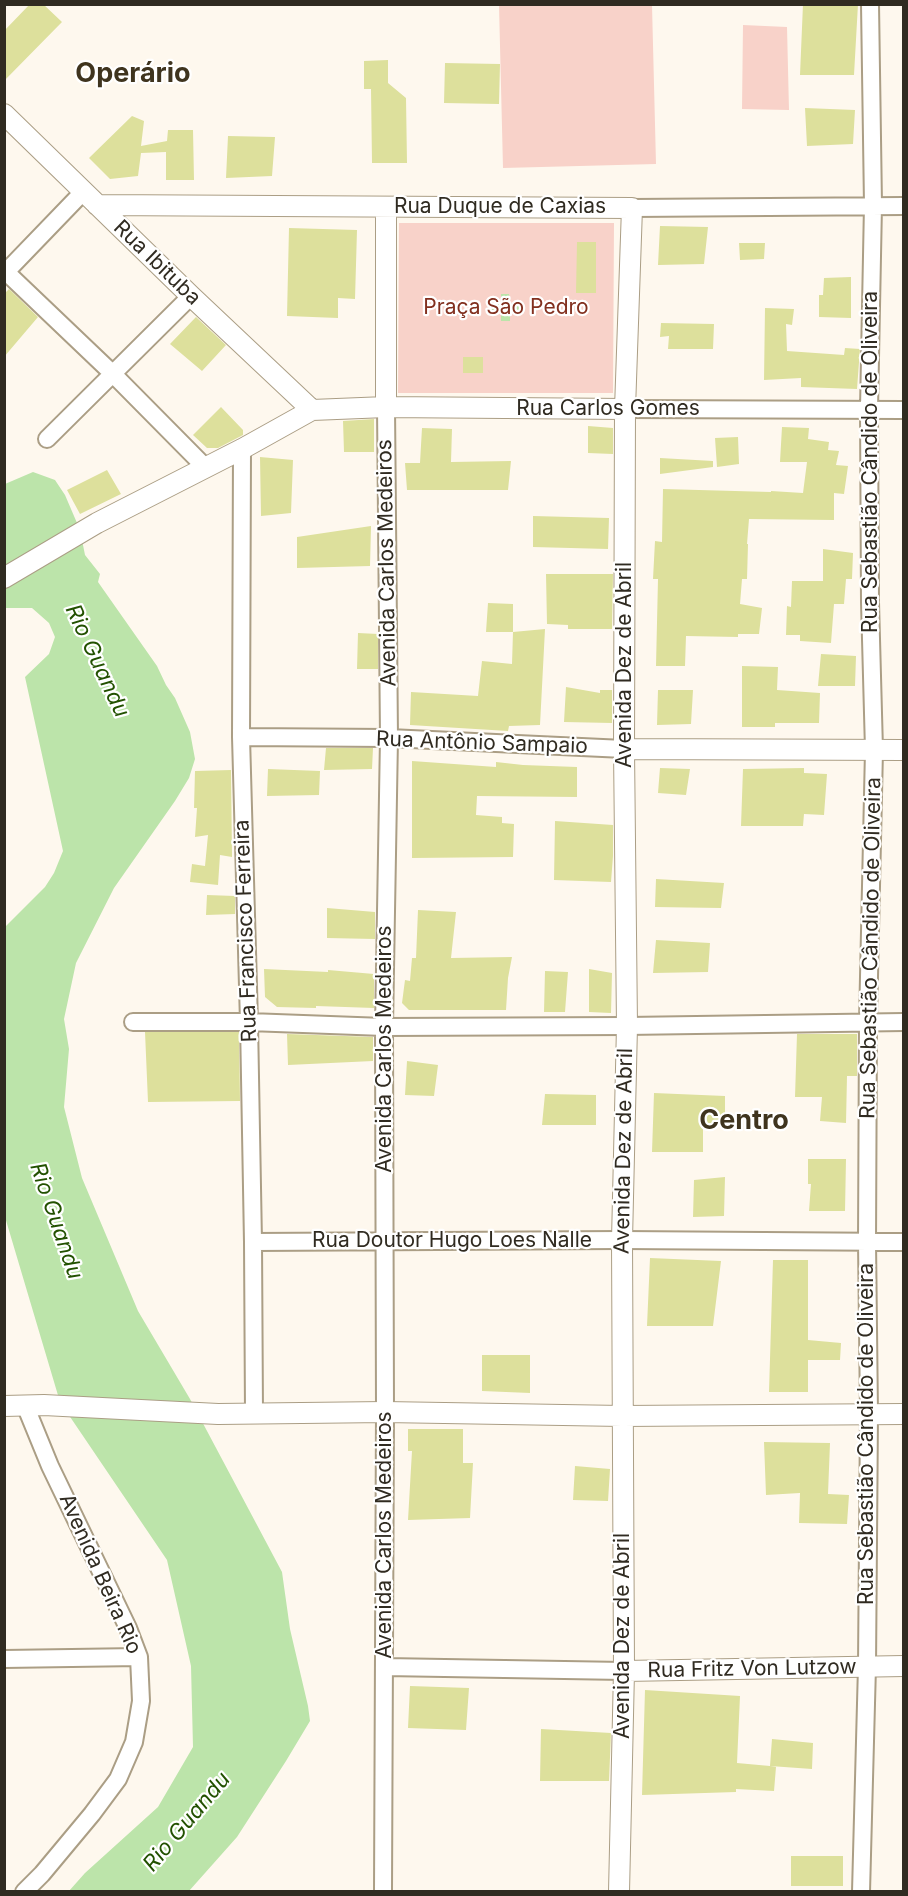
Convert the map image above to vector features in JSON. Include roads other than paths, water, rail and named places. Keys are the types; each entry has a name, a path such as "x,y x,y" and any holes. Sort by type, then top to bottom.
{"street":[{"name":"Rua Sebastião Cândido de Oliveira","path":"861,1892 867,1666 868,1022 874,750 870,602 869,409 873,205 870,4"},
{"name":"Rua Ibituba","path":"4,114 312,410"},
{"name":"Rua Duque de Caxias","path":"90,199 386,207 903,206"},
{"path":"90,199 5,272 112,373 205,467"},
{"name":"Avenida Carlos Medeiros","path":"383,1892 384,1027 389,738 386,207"},
{"name":"Avenida Dez de Abril","path":"619,1892 624,1671 622,1240 627,1026 624,749 626,410 632,208"},
{"path":"47,439 191,296"},
{"name":"Rua Carlos Gomes","path":"312,410 386,407 903,410"},
{"path":"4,578 97,523 312,410"},
{"name":"Rua Francisco Ferreira","path":"242,448 241,737 249,1022 254,1414"},
{"name":"Rua Antônio Sampaio","path":"241,737 389,738 624,749 903,750"},
{"path":"133,1022 249,1022 384,1027 903,1022"},
{"name":"Rua Doutor Hugo Loes Nalle","path":"253,1242 622,1240 903,1242"},
{"path":"4,1406 34,1405 218,1414 385,1412 622,1416 903,1414"},
{"name":"Avenida Beira Rio","path":"24,1892 92,1815 118,1779 134,1742 141,1701 140,1657 50,1466 34,1405"},
{"path":"4,1659 140,1657"},
{"name":"Rua Fritz Von Lutzow","path":"385,1667 624,1671 903,1666"}],"water":[{"path":"501,294 509,294 510,303 519,303 519,312 510,312 510,321 501,321 501,312 492,313 492,304 501,304"},
{"name":"Rio Guandu","path":"33,472 55,480 65,495 80,530 85,555 100,574 98,582 157,666 175,698 190,732 195,759 189,778 175,801 114,888 76,963 64,1019 69,1049 64,1107 82,1178 138,1311 190,1399 282,1572 290,1629 310,1721 237,1837 189,1891 69,1891 85,1873 158,1807 193,1747 191,1666 167,1560 60,1402 5,1217 5,927 45,887 63,851 25,677 49,654 55,637 49,623 32,608 5,608 5,484"}],"district":[{"name":"Operário","path":"133,74"},
{"name":"Centro","path":"744,1121"}],"park label":[{"name":"Praça São Pedro","path":"506,308"}]}
